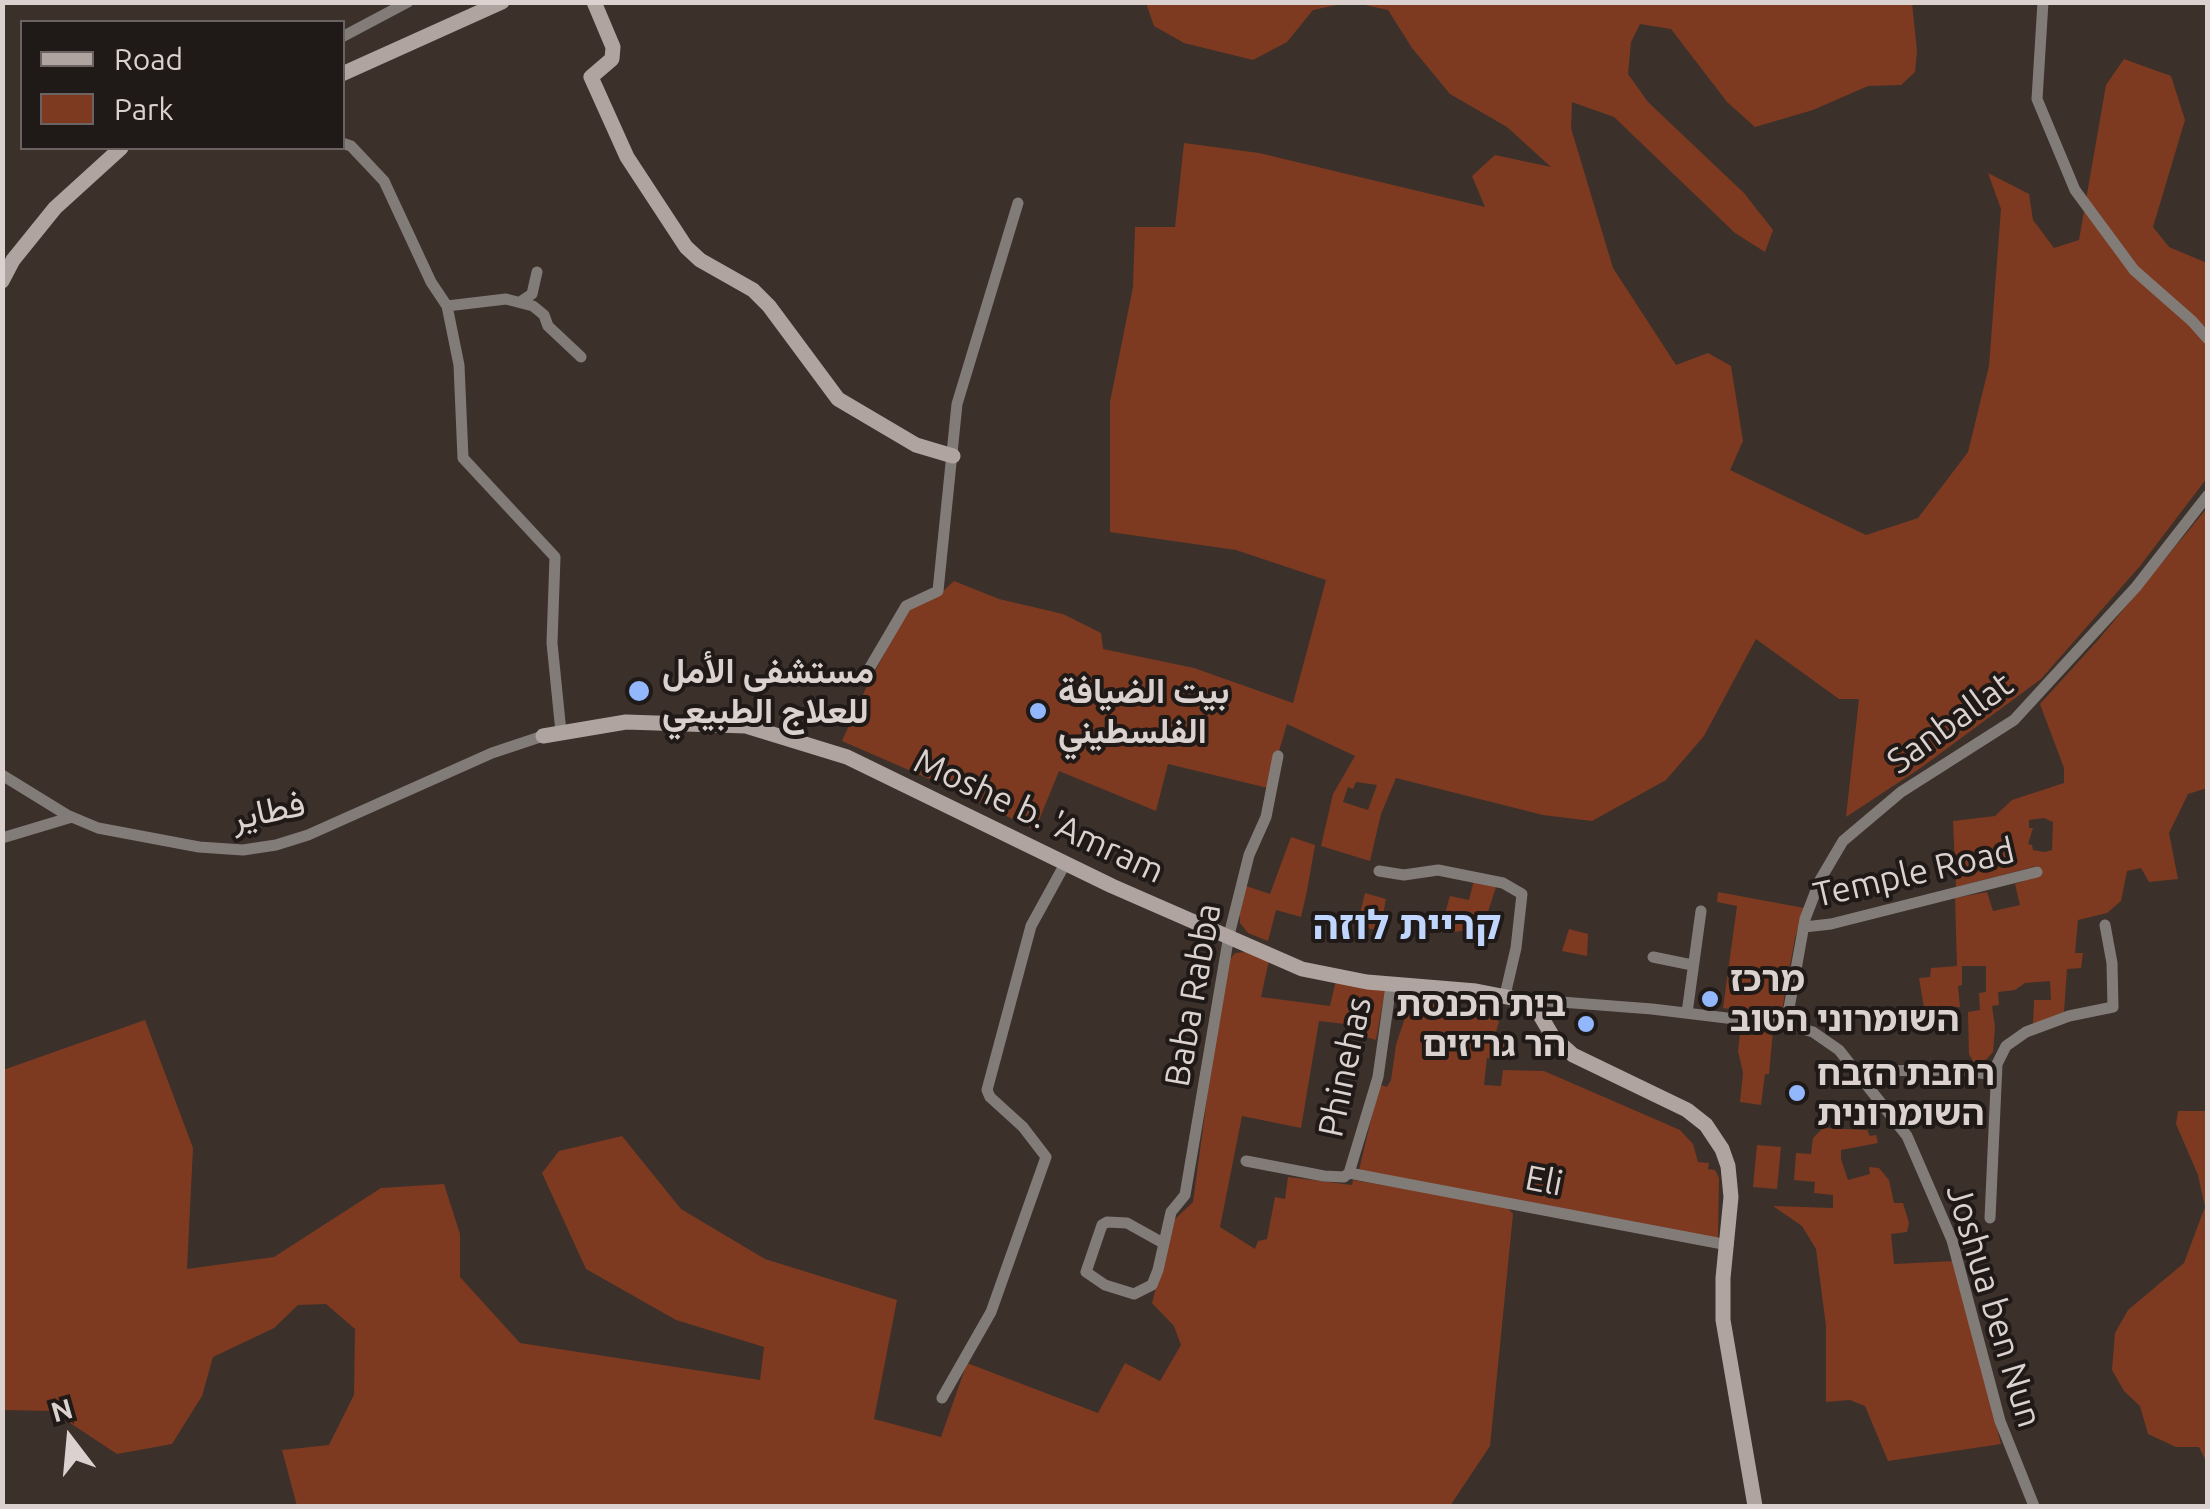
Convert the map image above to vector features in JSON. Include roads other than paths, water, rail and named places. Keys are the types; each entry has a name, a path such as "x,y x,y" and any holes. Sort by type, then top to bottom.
{"street":[{"path":"345,35 408,2"},
{"path":"345,73 502,2"},
{"path":"594,2 613,47 612,59 591,77 627,157 686,247 760,298 838,399 916,445 953,456"},
{"path":"2043,2 2036,100 2075,190 2134,270 2208,339"},
{"path":"345,144 384,181 431,282 447,306 458,365 462,458 554,557 552,642 562,732"},
{"path":"2,280 55,208 118,150"},
{"path":"869,669 906,606 938,590 958,404 1018,202"},
{"path":"520,302 532,294 537,272"},
{"path":"447,306 475,300 534,306 580,357"},
{"name":"Sanballat","path":"1786,1025 1804,928 1820,880 1843,841 1901,792 2014,720 2136,586 2208,494"},
{"name":"Moshe b. 'Amram","path":"542,736 626,722 746,726 842,756 1065,864 1310,971 1390,985 1522,999"},
{"name":"فطاير","path":"2,775 72,818 104,829 205,848 263,848 303,837 480,758 542,736"},
{"name":"Baba Rabba","path":"1163,1243 1128,1223 1107,1222 1102,1225 1086,1272 1105,1285 1134,1294 1152,1284 1163,1243 1171,1212 1185,1195 1229,935 1249,855 1266,817 1278,756"},
{"path":"2,838 72,818"},
{"path":"942,1398 991,1312 1046,1157 987,1090 1032,926 1065,864"},
{"path":"1379,872 1404,875 1438,870 1503,883 1522,894 1505,996"},
{"name":"Temple Road","path":"1804,928 2037,872"},
{"path":"1687,1012 1701,910"},
{"path":"1990,1218 1995,1075 2006,1046 2026,1032 2069,1016 2112,1007 2112,963 2105,925"},
{"path":"1653,957 1692,964"},
{"name":"Phinehas","path":"1246,1161 1324,1176 1344,1177 1349,1173 1378,1077 1390,985"},
{"path":"1522,999 1537,1010 1552,1037 1577,1058 1676,1104 1701,1120 1724,1154 1730,1176 1728,1245 1722,1286 1724,1329 1755,1506"},
{"name":"Joshua ben Nun","path":"1522,999 1687,1012 1786,1025 1822,1036 1839,1050 1907,1136 1952,1240 2000,1421 2034,1506"},
{"path":"1856,1071 1940,1069 1995,1075"},
{"name":"Eli","path":"1349,1173 1728,1245"}],"place":[{"name":"مستشفى الأمل للعلاج الطبيعي","path":"639,691"},
{"name":"بيت الضيافة الفلسطيني","path":"1038,711"},
{"name":"מרכז השומרוני הטוב","path":"1710,999"},
{"name":"בית הכנסת הר גריזים","path":"1586,1024"},
{"name":"רחבת הזבח השומרונית","path":"1797,1093"}],"district":[{"name":"קריית לוזה","path":"1407,926"}]}
